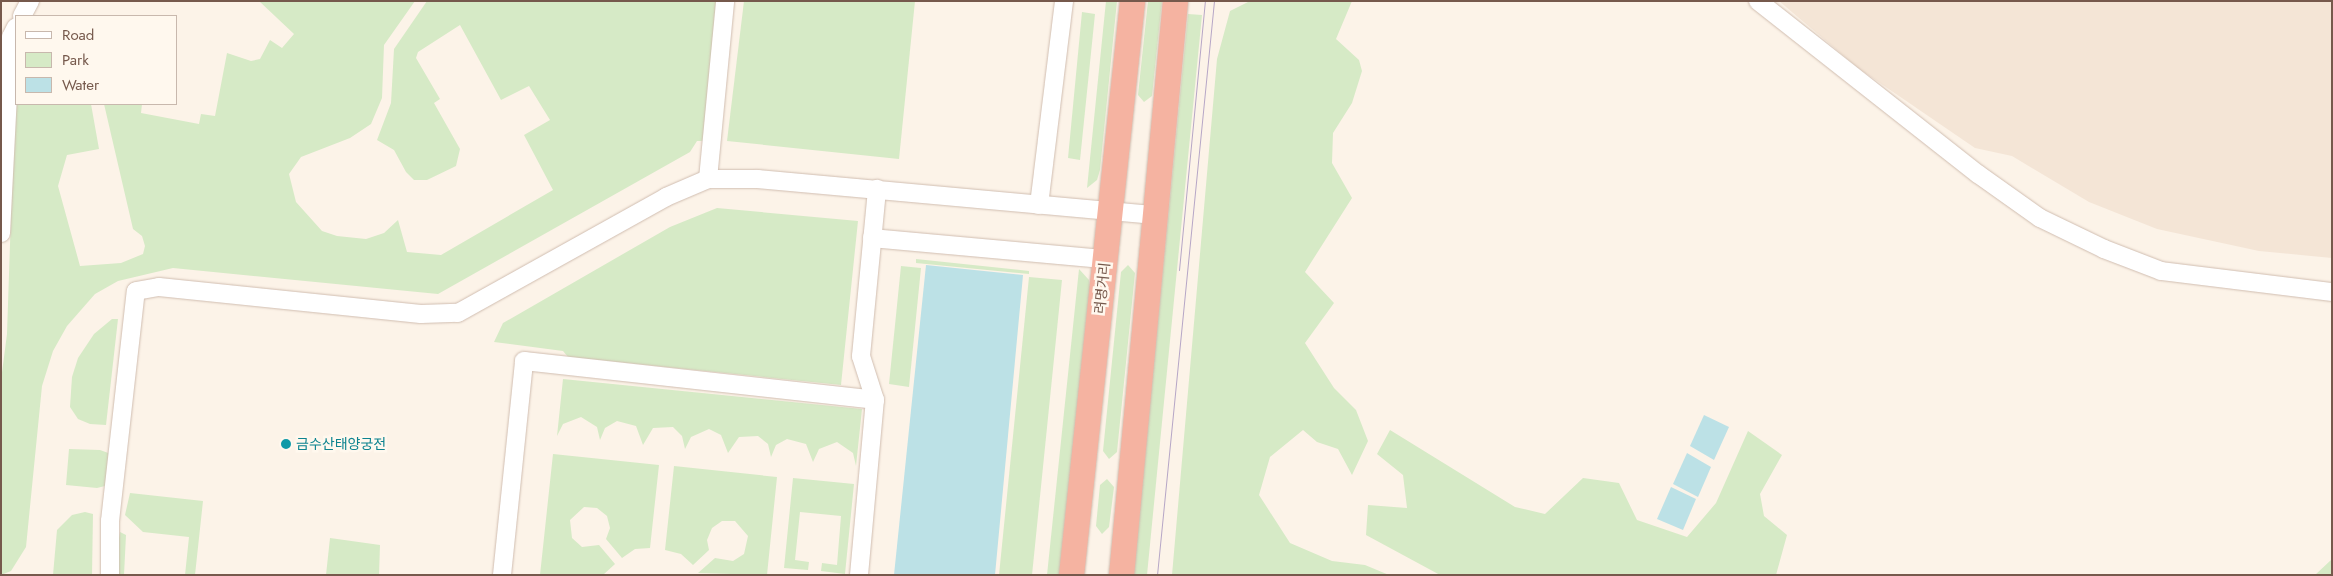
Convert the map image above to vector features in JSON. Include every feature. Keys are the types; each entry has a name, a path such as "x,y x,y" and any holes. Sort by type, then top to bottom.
{"highway":[{"name":"려명거리","path":"1071,575 1132,1"},
{"path":"1121,575 1154,215 1179,3"}],"street":[{"path":"23,15 30,1"},
{"path":"708,179 726,1"},
{"path":"1039,205 1064,1"},
{"path":"1758,1 1978,174 2040,218 2104,249 2161,271 2332,292"},
{"path":"1,233 11,37 15,29"},
{"path":"110,575 110,521 136,291 159,287 421,314 458,313 666,198 708,179 737,178 877,189 1154,215"},
{"path":"859,575 875,400 861,356 877,189"},
{"path":"872,238 1105,259"},
{"path":"502,575 524,361 875,400"}],"shaded area":[{"path":"1779,1 2332,1 2332,258 2259,251 2157,229 2089,202 2012,156 1975,148 1858,68"}],"green space":[{"path":"259,1 415,1 384,45 382,98 371,124 350,138 301,157 289,174 296,202 322,231 337,236 366,239 384,233 398,220 407,252 441,255 553,190 524,135 550,120 529,86 501,100 460,25 418,52 416,58 440,99 434,103 460,149 456,166 427,180 414,180 406,172 394,150 377,140 391,103 394,49 427,1 720,1 705,141 697,141 690,152 438,294 173,268 118,281 95,294 67,326 53,351 42,386 26,547 11,571 1,575 1,380 7,334 15,95 15,105 91,105 99,149 67,155 58,186 80,266 121,263 143,254 145,246 142,236 133,229 104,105 142,105 141,113 199,124 201,114 215,116 227,53 251,61 260,59 270,40 282,48 294,34"},
{"path":"744,1 915,1 899,159 727,141"},
{"path":"1106,1 1117,1 1100,170 1097,180 1087,188"},
{"path":"1148,1 1162,1 1152,96 1144,102 1138,95"},
{"path":"1250,1 1352,1 1336,39 1359,60 1362,71 1352,103 1333,133 1332,163 1352,198 1305,272 1334,303 1305,343 1334,388 1356,410 1368,441 1352,475 1338,449 1317,442 1303,430 1270,457 1259,495 1290,543 1332,561 1365,565 1389,575 1172,575 1217,59 1230,11"},
{"path":"1082,12 1095,14 1080,160 1068,158"},
{"path":"1188,14 1202,15 1147,575 1133,575"},
{"path":"717,208 858,221 841,385 568,357 563,351 494,342 503,323 670,227"},
{"path":"916,259 1029,271 1029,274 916,263"},
{"path":"1128,265 1135,273 1117,452 1109,459 1103,451 1121,272"},
{"path":"901,266 921,268 909,387 889,384"},
{"path":"1079,269 1089,280 1090,287 1060,575 1047,575"},
{"path":"1029,277 1062,280 1032,575 999,575"},
{"path":"112,319 118,319 106,425 90,424 78,419 70,407 72,377 78,358 94,334"},
{"path":"563,379 862,409 856,466 853,453 837,442 819,449 813,462 806,444 787,439 776,445 771,457 768,444 758,436 739,437 728,453 721,435 709,429 691,437 685,449 682,436 673,427 653,428 643,445 636,426 617,421 605,428 600,440 597,427 581,417 563,424 557,436"},
{"path":"1390,430 1515,507 1545,514 1583,478 1619,483 1637,520 1687,537 1716,503 1748,431 1782,455 1760,494 1764,516 1787,535 1776,575 1440,575 1366,535 1368,505 1407,508 1403,475 1377,454"},
{"path":"69,449 100,450 111,454 109,485 97,488 66,485"},
{"path":"553,454 659,465 650,548 635,549 622,558 606,539 610,528 607,516 597,508 584,507 570,520 572,538 582,547 599,545 615,564 603,575 540,575"},
{"path":"674,466 777,477 767,575 698,573 715,558 733,561 744,554 748,536 735,521 722,521 712,528 707,540 709,550 693,565 681,554 665,550"},
{"path":"793,478 854,484 845,574 821,571 822,563 837,565 841,516 800,512 795,560 809,562 808,570 784,568"},
{"path":"1107,479 1114,487 1109,527 1102,534 1096,526 1100,485"},
{"path":"130,493 203,501 195,575 185,575 189,537 143,532 125,515"},
{"path":"85,512 93,514 92,575 53,575 57,530 72,515"},
{"path":"120,532 126,535 124,575 117,575 115,563"},
{"path":"330,538 380,545 379,575 326,575"},
{"path":"2332,550 2332,575 2315,575 2331,560"}],"water":[{"path":"926,265 1023,275 995,575 894,575"},
{"path":"1704,415 1729,427 1714,460 1690,446"},
{"path":"1687,453 1711,467 1698,497 1673,484"},
{"path":"1671,487 1696,499 1683,530 1657,519"}],"tram line":[{"path":"1179,270 1205,1"},
{"path":"1157,575 1214,1"}],"place":[{"name":"금수산태양궁전","path":"286,444"}]}
